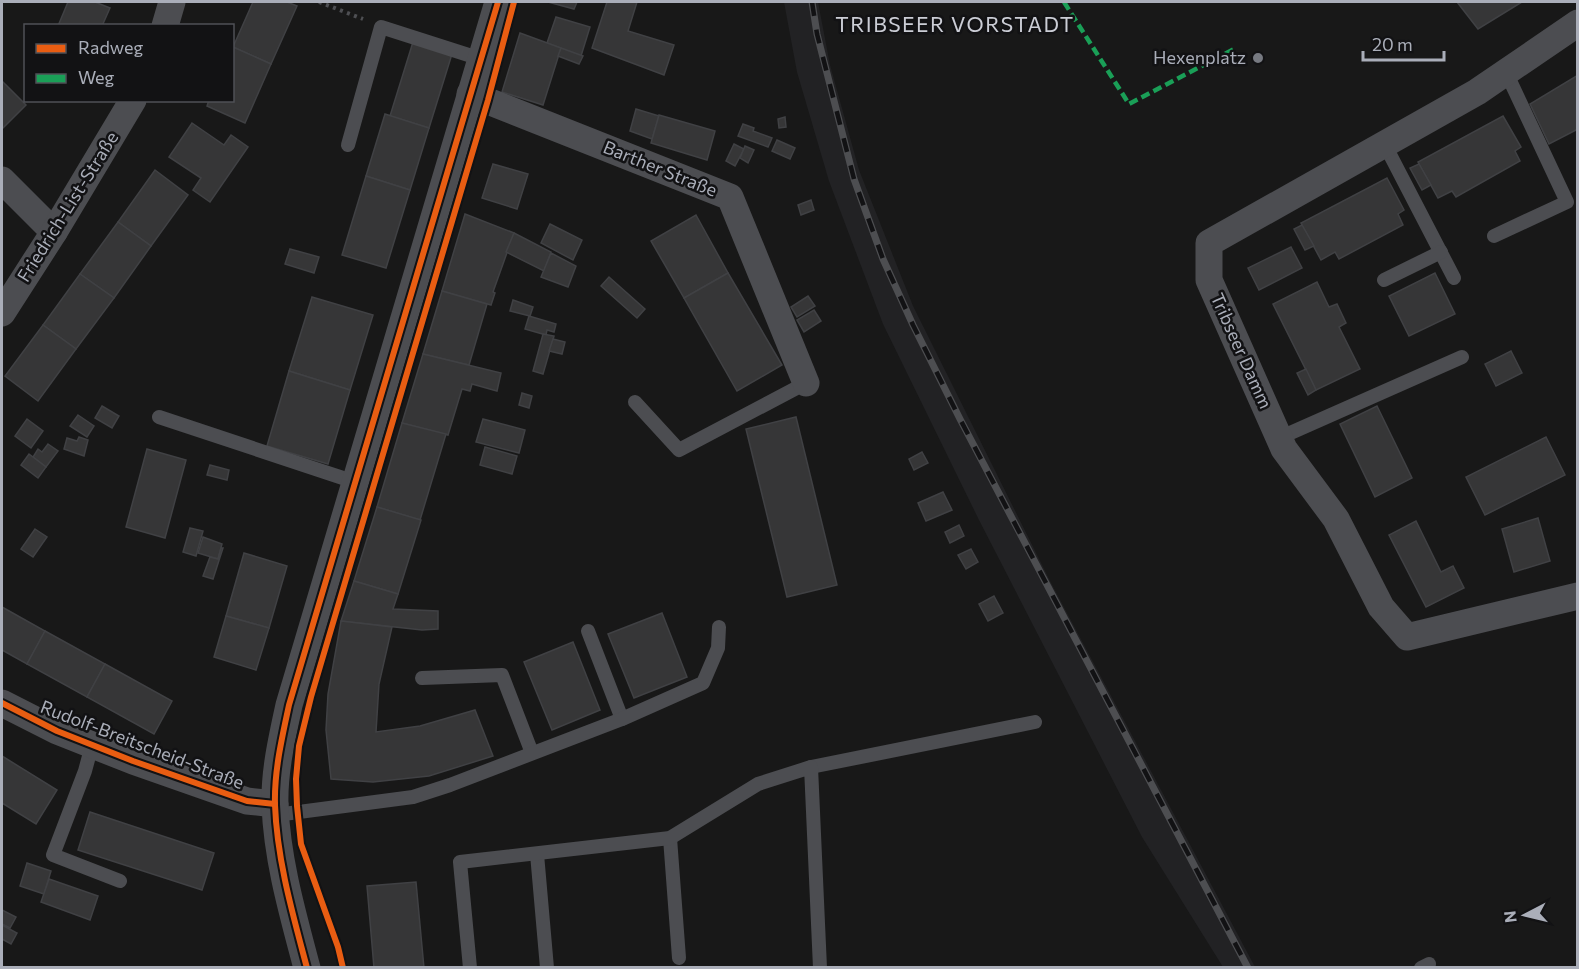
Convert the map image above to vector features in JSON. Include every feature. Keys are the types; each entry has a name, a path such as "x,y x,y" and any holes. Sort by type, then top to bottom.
{"street":[{"path":"166,24 172,2"},
{"path":"307,968 278,842 275,809 278,755 289,705 498,2"},
{"name":"Tribseer Damm","path":"1578,23 1477,92 1209,243 1209,280 1284,449 1336,519 1382,607 1407,637 1578,596"},
{"name":"Barther Straße","path":"470,94 729,197 806,383"},
{"name":"Friedrich-List-Straße","path":"2,313 54,232 132,102"},
{"path":"2,180 54,232"},
{"name":"Rudolf-Breitscheid-Straße","path":"2,703 92,745 275,809"}],"lane":[{"path":"348,145 381,27 481,59"},
{"path":"1494,236 1567,201 1506,72"},
{"path":"1384,143 1454,278"},
{"path":"1384,280 1441,252"},
{"path":"1279,438 1462,357"},
{"path":"635,402 679,450 806,383"},
{"path":"159,417 355,482"},
{"path":"275,809 413,797 622,719 703,683 718,648 719,627"},
{"path":"588,631 622,719"},
{"path":"422,678 502,675 532,753"},
{"path":"470,968 460,862 670,838 758,784 811,767 1035,722"},
{"path":"92,745 85,771 53,855 120,881"},
{"path":"811,767 820,968"},
{"path":"670,838 679,958"},
{"path":"537,854 547,968"}],"path":[{"path":"319,2 381,27"}],"shaded area":[{"path":"784,2 818,2 830,65 859,170 913,306 1050,581 1255,967 1223,967 1142,837 979,520 883,324 829,181 797,72"}],"building":[{"path":"68,2 95,2 110,8 103,24 59,24"},
{"path":"253,2 287,2 297,6 271,64 234,47"},
{"path":"548,2 577,2 574,9"},
{"path":"607,2 637,2 628,31 674,45 664,75 592,48"},
{"path":"1457,2 1522,2 1478,29"},
{"path":"556,17 590,27 581,56 547,43"},
{"path":"520,33 561,48 543,105 502,92"},
{"path":"413,42 452,54 429,128 390,116"},
{"path":"234,47 271,64 245,123 207,106 208,102 234,102"},
{"path":"561,48 583,56 579,64 558,56"},
{"path":"1578,75 1578,129 1549,144 1530,104"},
{"path":"2,81 26,105 2,129"},
{"path":"636,109 659,116 652,139 630,131"},
{"path":"385,114 429,128 410,190 366,176"},
{"path":"659,115 715,131 707,160 651,143"},
{"path":"1503,116 1521,147 1515,151 1520,161 1456,197 1452,191 1438,198 1418,162"},
{"path":"785,117 786,127 779,128 778,119"},
{"path":"192,123 224,145 231,135 248,147 210,202 193,190 201,178 169,157"},
{"path":"743,124 754,128 753,131 772,138 768,147 738,136"},
{"path":"777,140 795,148 790,159 772,151"},
{"path":"734,144 744,149 735,166 726,161"},
{"path":"745,146 754,150 748,163 740,158"},
{"path":"493,164 528,174 517,209 482,198"},
{"path":"1419,164 1431,185 1422,190 1410,168"},
{"path":"155,170 188,195 151,246 118,222"},
{"path":"366,176 410,190 386,268 342,255"},
{"path":"1387,178 1404,210 1398,214 1403,225 1339,259 1335,252 1321,260 1301,223"},
{"path":"811,200 814,210 801,215 798,205"},
{"path":"465,214 514,233 493,292 495,293 491,305 442,291"},
{"path":"696,215 728,273 684,298 651,241"},
{"path":"118,222 151,246 114,298 80,274"},
{"path":"550,224 582,240 573,260 541,243"},
{"path":"1302,225 1314,246 1305,250 1294,229"},
{"path":"514,233 551,252 544,271 506,252"},
{"path":"1291,247 1302,268 1259,290 1248,268"},
{"path":"290,249 319,257 314,273 285,264"},
{"path":"551,253 576,266 568,287 541,277"},
{"path":"728,273 782,365 737,391 684,298"},
{"path":"1435,273 1455,314 1409,336 1389,296"},
{"path":"80,274 114,298 76,349 43,325"},
{"path":"609,277 645,309 637,318 601,286"},
{"path":"1317,282 1329,307 1337,304 1346,323 1339,327 1360,369 1316,390 1273,304"},
{"path":"442,291 487,304 469,365 423,354"},
{"path":"808,296 815,306 797,317 791,307"},
{"path":"312,297 373,315 350,390 289,371"},
{"path":"513,300 533,307 530,316 510,311"},
{"path":"814,310 821,321 804,332 797,320"},
{"path":"529,316 556,324 554,332 547,330 546,335 525,329"},
{"path":"43,325 76,349 38,401 5,376"},
{"path":"543,334 554,336 543,374 533,371"},
{"path":"553,339 565,342 562,354 549,351"},
{"path":"1511,351 1522,373 1496,386 1485,364"},
{"path":"423,354 501,373 497,391 472,384 470,391 462,389 448,435 402,423"},
{"path":"1306,369 1316,390 1308,395 1297,373"},
{"path":"289,371 350,390 328,464 267,446"},
{"path":"522,393 532,396 529,408 519,405"},
{"path":"102,406 119,416 112,428 95,418"},
{"path":"1377,406 1412,478 1375,497 1340,424"},
{"path":"78,415 94,426 87,437 70,426"},
{"path":"796,417 837,585 787,597 746,429"},
{"path":"27,419 43,431 31,448 15,436"},
{"path":"483,419 525,430 519,453 476,442"},
{"path":"402,423 446,434 420,520 377,507"},
{"path":"79,437 88,440 84,456 64,449 67,438 77,441"},
{"path":"1546,437 1565,475 1485,515 1466,477"},
{"path":"48,444 58,451 46,467 33,457 38,449 42,452"},
{"path":"485,447 517,456 512,474 480,465"},
{"path":"147,449 186,460 165,538 126,527"},
{"path":"922,452 928,463 914,470 909,459"},
{"path":"29,454 46,467 38,478 21,465"},
{"path":"210,465 229,470 227,480 207,475"},
{"path":"943,492 952,510 926,521 918,503"},
{"path":"377,507 421,520 398,594 354,581"},
{"path":"1538,518 1550,561 1514,572 1502,529"},
{"path":"1416,521 1441,572 1453,566 1464,588 1426,607 1389,535"},
{"path":"959,525 964,536 950,543 945,532"},
{"path":"190,528 203,531 196,556 183,552"},
{"path":"35,529 47,537 33,557 21,549"},
{"path":"203,537 222,544 218,559 198,553"},
{"path":"221,548 223,548 213,579 203,576 210,557 218,559"},
{"path":"971,549 978,562 966,569 958,555"},
{"path":"244,553 287,566 269,628 226,616"},
{"path":"354,581 398,594 393,609 438,611 438,629 422,630 341,621"},
{"path":"994,596 1003,613 988,621 979,604"},
{"path":"2,607 45,631 27,664 2,650"},
{"path":"662,613 687,677 634,698 608,634"},
{"path":"226,616 269,628 256,670 214,657"},
{"path":"341,621 392,627 379,684 376,732 420,726 475,710 493,756 429,776 373,782 331,779 326,730 328,694"},
{"path":"45,631 105,664 87,697 27,664"},
{"path":"573,642 600,710 552,730 524,662"},
{"path":"105,664 172,701 154,734 87,697"},
{"path":"2,756 57,790 36,824 2,803"},
{"path":"90,812 214,853 202,890 78,850"},
{"path":"27,863 51,871 44,894 20,886"},
{"path":"49,879 98,896 90,920 41,902"},
{"path":"416,882 424,968 374,968 367,886"},
{"path":"2,910 16,917 10,928 2,924"},
{"path":"2,925 17,933 11,944 2,939"}],"railway":[{"path":"812,2 817,34 854,179 883,259 960,419 1248,968"}],"marked path":[{"path":"1064,2 1129,104 1234,49"}],"cycle path":[{"path":"307,968 286,887 276,826 275,792 281,742 289,705 498,2"},
{"path":"343,968 338,947 301,844 296,779 299,746 311,697 488,100 514,2"},
{"path":"2,703 57,731 133,761 247,801 275,804"}],"place":[{"name":"Hexenplatz","path":"1258,58"}],"district":[{"name":"TRIBSEER VORSTADT","path":"955,25"}]}
